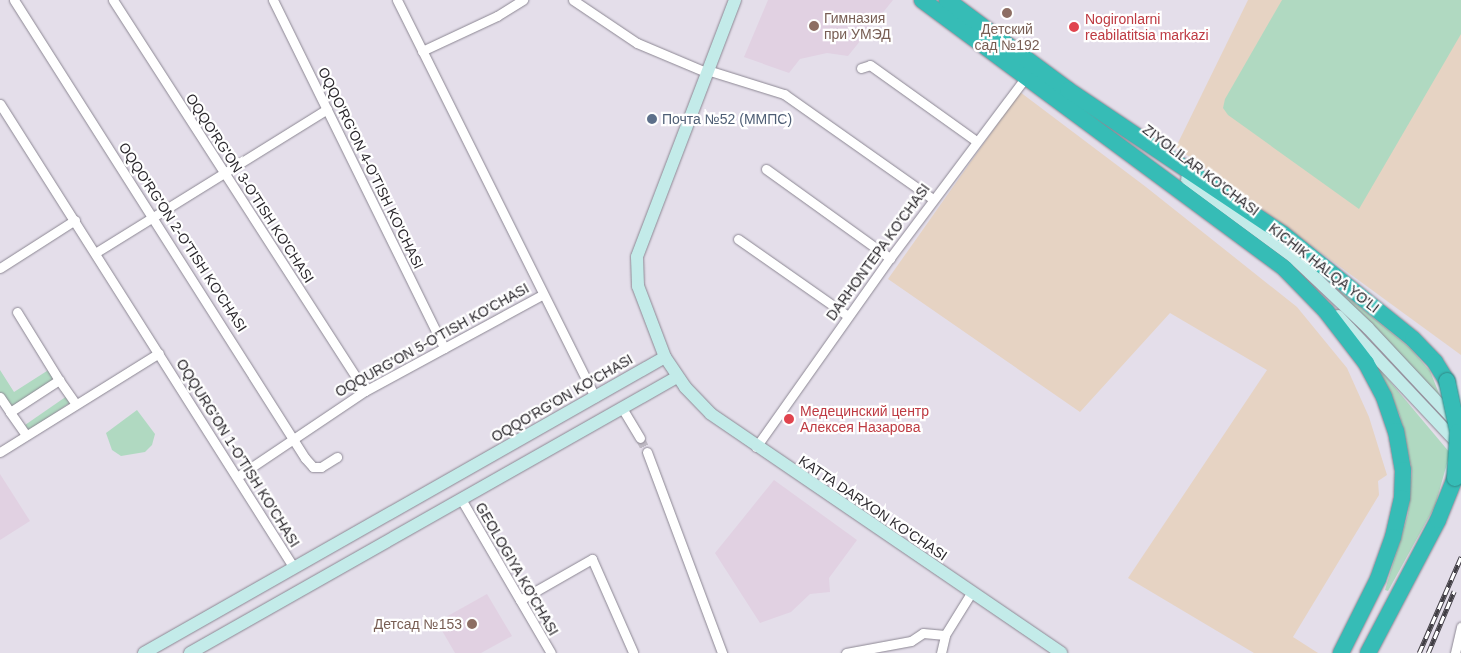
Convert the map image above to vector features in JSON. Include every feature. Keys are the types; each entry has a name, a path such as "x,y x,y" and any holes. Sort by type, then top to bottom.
{"highway":[{"name":"KICHIK HALQA YO'LI","path":"922,0 1030,71 1068,90 1255,215 1309,254 1413,339 1435,362 1447,381 1458,432 1455,478 1438,520 1368,653"},
{"name":"KICHIK HALQA YO'LI","path":"947,0 1030,71 1295,278 1342,330 1372,374 1394,426 1402,460 1402,498 1393,537 1378,579 1341,653"}],"main road":[{"path":"665,357 638,286 636,262 641,239 734,0"},
{"name":"ZIYOLILAR KO'CHASI","path":"1068,90 1293,258 1356,316 1461,426"},
{"path":"1295,278 1356,335 1424,411 1461,447"},
{"name":"KATTA DARXON KO'CHASI","path":"665,357 677,377 701,406 756,448 1061,653"},
{"name":"OQQO'RG'ON KO'CHASI","path":"144,653 665,357"},
{"path":"190,653 677,377"},
{"path":"380,519 392,539"},
{"path":"294,568 306,587"}],"street":[{"name":"OQQO'RG'ON 2-O'TISH KO'CHASI","path":"14,0 153,214 313,467 321,467 337,457"},
{"name":"OQQO'RG'ON 3-O'TISH KO'CHASI","path":"113,0 365,391"},
{"name":"OQQO'RG'ON 4-O'TISH KO'CHASI","path":"273,0 444,348"},
{"path":"397,0 542,295 595,397"},
{"path":"422,51 497,16 523,0"},
{"path":"573,0 637,43 707,71 784,94 933,200"},
{"path":"861,68 870,65 976,141"},
{"name":"DARHONTEPA KO'CHASI","path":"756,448 890,258 1030,71"},
{"name":"OQQURG'ON 1-O'TISH KO'CHASI","path":"0,104 294,568"},
{"path":"95,253 153,214 224,173 327,109"},
{"path":"766,169 890,258"},
{"path":"0,268 75,220"},
{"path":"738,239 848,316"},
{"name":"OQQURG'ON 5-O'TISH KO'CHASI","path":"237,477 365,391 542,295"},
{"path":"17,312 76,404"},
{"name":"OQQURG'ON 1-O'TISH KO'CHASI","path":"0,452 159,353"},
{"path":"10,412 59,380"},
{"path":"0,397 26,435"},
{"path":"622,408 640,438"},
{"path":"647,452 722,653"},
{"name":"GEOLOGIYA KO'CHASI","path":"460,499 551,653"},
{"path":"520,600 592,559 632,652"},
{"path":"941,653 945,636 971,592"},
{"path":"1455,653 1461,627"},
{"path":"846,653 911,641 923,634 945,636"}],"shaded area":[{"name":"Гимназия при УМЭД","path":"768,0 893,0 848,56 827,53 800,59 789,73 744,57"},
{"path":"1248,0 1461,0 1461,355 1176,147"},
{"path":"1020,92 1146,187 1297,307 1347,368 1369,417 1387,475 1378,481 1379,495 1293,637 1318,653 1254,653 1128,578 1267,370 1170,313 1080,412 888,279"},
{"path":"0,474 30,521 0,540"},
{"path":"774,480 857,540 829,578 830,592 810,594 791,612 760,623 715,553"},
{"name":"Детсад №153","path":"487,594 512,636 481,653 455,653 437,622"}],"green space":[{"path":"1282,0 1461,0 1461,34 1359,209 1228,115 1223,108 1225,99"},
{"path":"1332,284 1410,348 1430,371 1442,401"},
{"path":"1377,366 1450,453 1435,506 1388,591 1385,590 1408,514 1412,471 1400,416"},
{"path":"50,369 57,379 6,413 0,403 0,370 14,392"},
{"path":"67,396 71,402 29,431 25,425"},
{"path":"137,410 155,434 152,445 145,452 121,456 112,450 106,433"}],"tunnel":[{"path":"640,438 647,452"}],"railway":[{"path":"1419,653 1461,557"},
{"path":"1428,653 1454,591"}],"place":[{"name":"Детский сад №192","path":"1007,13"},
{"name":"Гимназия при УМЭД","path":"814,26"},
{"name":"Nogironlarni reabilatitsia markazi","path":"1074,27"},
{"name":"Почта №52 (ММПС)","path":"652,119"},
{"name":"Медецинский центр Алексея Назарова","path":"789,419"},
{"name":"Детсад №153","path":"472,624"}]}
